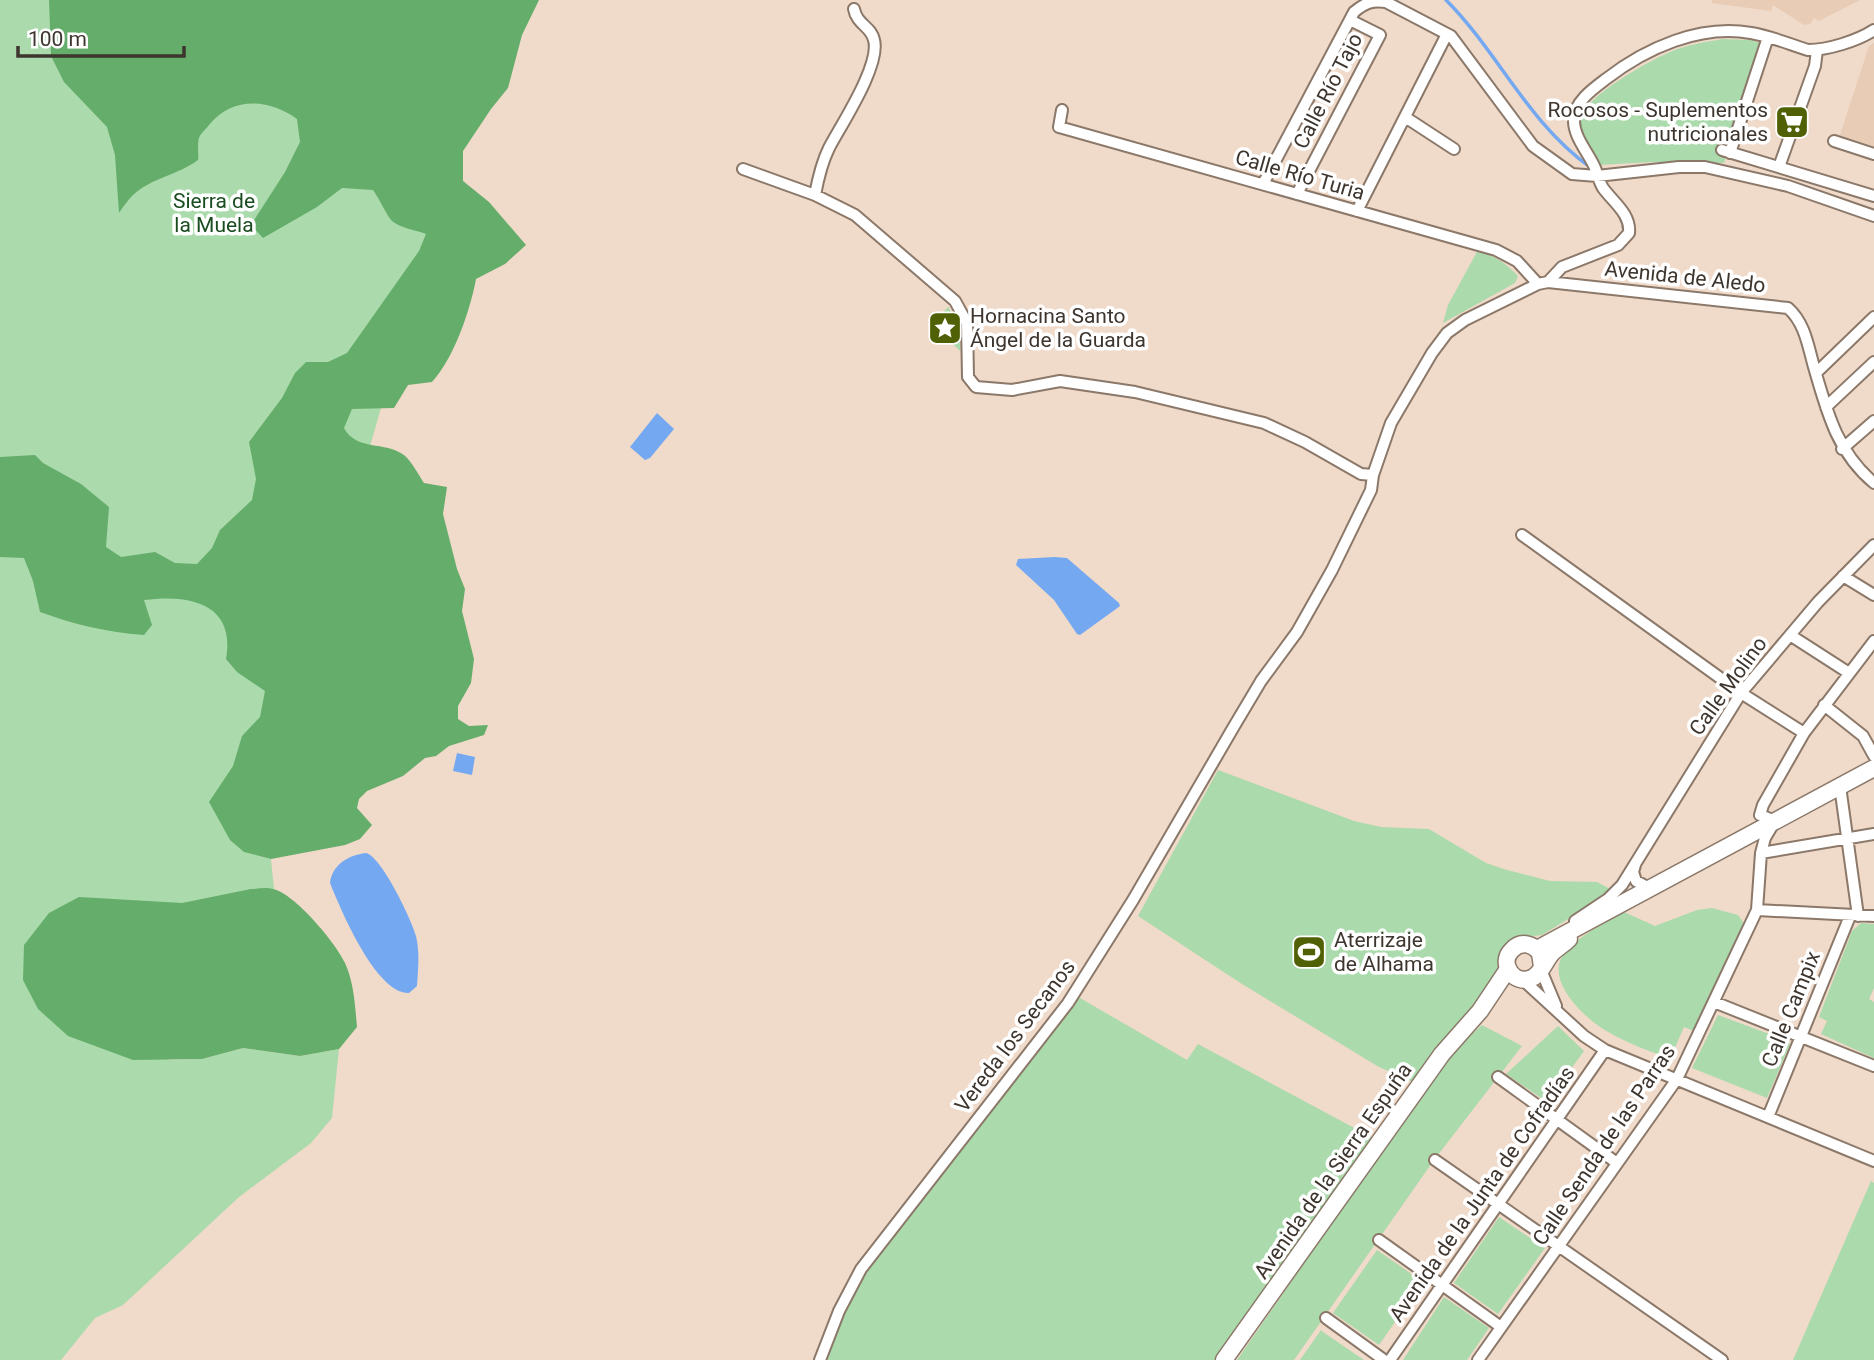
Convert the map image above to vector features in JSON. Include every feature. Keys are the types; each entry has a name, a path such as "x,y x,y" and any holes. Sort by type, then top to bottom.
{"main road":[{"path":"1596,918 1552,954 1534,978 1522,980 1508,970 1507,957 1520,945 1534,947 1596,918 1874,768"},
{"path":"1534,947 1542,957 1541,968"},
{"name":"Avenida de la Sierra Espuña","path":"1224,1360 1442,1054 1480,1011 1508,970"},
{"name":"Avenida de la Sierra Espuña","path":"1480,1011 1522,980"}],"street":[{"path":"1262,184 1354,12 1364,4 1375,1 1386,2 1447,34 1458,43 1533,146 1572,174 1597,176 1679,167 1705,167 1788,187 1874,216"},
{"path":"815,195 828,151 873,63 875,41 870,31 856,19 854,9"},
{"name":"Calle Río Tajo","path":"1297,194 1380,35 1350,20"},
{"path":"1597,176 1573,119 1583,98 1646,52 1662,45 1716,32 1749,32 1808,50 1817,50 1874,30"},
{"path":"1357,211 1447,34"},
{"path":"1768,37 1726,152 1874,196"},
{"path":"1779,167 1815,66 1817,50"},
{"name":"Calle Río Turia","path":"1062,110 1059,127 1496,250 1517,261 1543,283"},
{"path":"1405,117 1454,149"},
{"path":"1833,141 1874,155"},
{"path":"743,169 815,195 866,222 920,274 955,302 967,323 968,377 976,387 1012,390 1060,381 1135,392 1264,423 1298,438 1361,474 1373,475"},
{"name":"Vereda los Secanos","path":"820,1360 839,1311 861,1269 1068,1003 1133,900 1261,681 1297,632 1332,570 1371,490 1373,475 1391,423 1447,333 1465,320 1543,283 1562,267 1618,245 1629,233 1628,221 1604,190 1597,176"},
{"name":"Avenida de Aledo","path":"1543,283 1787,308 1796,316 1803,329 1826,407 1842,449 1873,481"},
{"path":"1816,373 1874,317"},
{"path":"1826,407 1874,362"},
{"path":"1842,449 1874,421"},
{"path":"1522,535 1741,693 1804,733"},
{"name":"Calle Molino","path":"1534,947 1608,899 1622,885 1741,693 1843,576 1874,545"},
{"path":"1843,576 1874,595"},
{"path":"1790,635 1849,673"},
{"path":"1775,821 1762,818 1760,812 1804,733 1873,646"},
{"path":"1824,705 1863,736 1874,756"},
{"name":"Calle Campix","path":"1769,1117 1800,1037 1854,916 1848,839 1840,786"},
{"name":"Calle Senda de las Parras","path":"1478,1360 1677,1079 1757,911 1761,853 1765,838 1775,821"},
{"path":"1761,853 1874,834"},
{"path":"1635,865 1633,872 1636,881 1649,888"},
{"path":"1757,911 1874,916"},
{"path":"1541,968 1557,1009"},
{"path":"1522,980 1557,1009 1584,1037 1605,1050 1874,1161"},
{"path":"1714,1002 1874,1066"},
{"name":"Avenida de la Junta de Cofradías","path":"1390,1360 1605,1050"},
{"path":"1498,1077 1617,1163"},
{"path":"1435,1160 1722,1360"},
{"path":"1379,1240 1502,1327"},
{"path":"1325,1318 1384,1360"}],"shaded area":[{"path":"1712,0 1860,0 1819,21 1814,18 1810,24 1804,25 1773,5 1771,11 1712,3"},
{"path":"1874,43 1874,149 1839,138 1869,46"}],"green space":[{"name":"Sierra de la Muela","path":"0,0 497,0 254,854 271,859 274,889 251,889 169,1060 202,1059 243,1048 300,1056 339,1049 332,1118 311,1143 239,1197 123,1305 95,1318 61,1360 0,1360"},
{"path":"49,0 539,0 522,35 508,88 463,151 463,181 489,202 526,245 505,264 476,279 460,334 432,382 408,385 394,408 352,409 344,428 356,440 404,455 424,483 447,487 443,514 465,589 462,611 474,659 471,683 458,706 458,719 469,726 488,725 484,735 449,746 436,756 425,758 403,776 367,791 359,799 357,808 372,825 360,839 345,845 271,859 244,852 230,840 209,802 233,766 242,736 260,717 265,691 237,672 226,659 227,640 224,625 216,614 206,606 192,601 144,600 152,625 144,635 91,627 40,612 24,558 0,557 0,457 35,455 43,463 81,484 109,507 106,547 121,557 155,552 175,563 197,564 212,548 220,530 252,500 256,479 249,442 282,398 295,373 306,362 328,362 347,353 419,251 426,234 392,221 373,190 342,188 317,207 263,238 251,225 285,172 300,142 297,119 263,104 240,105 219,116 200,136 198,160 140,189 119,213 115,155 107,127 64,82 51,56"},
{"path":"1723,39 1750,40 1763,44 1724,163 1652,162 1599,165 1579,126 1583,112 1592,102 1618,81 1670,52"},
{"path":"1478,250 1509,267 1518,276 1515,283 1443,323 1448,305"},
{"path":"948,307 958,328 960,351 933,324"},
{"path":"1218,770 1354,821 1381,827 1429,829 1486,863 1507,870 1550,881 1597,882 1610,889 1542,935 1523,937 1501,954 1498,970 1488,988 1413,1082 1379,1067 1242,984 1138,916"},
{"path":"251,889 273,889 292,899 324,932 345,963 355,1002 357,1027 339,1049 300,1056 243,1048 202,1059 133,1060 68,1036 38,1009 23,980 24,945 49,913 79,897 182,903"},
{"path":"1712,908 1738,915 1745,925 1694,1031 1684,1027 1670,1059 1625,1041 1601,1027 1580,1009 1563,987 1559,963 1565,952 1585,935 1624,912 1655,926 1697,910"},
{"path":"1861,923 1874,924 1874,988 1869,999 1874,1002 1874,1058 1821,1034 1827,1021 1819,1017 1852,931"},
{"path":"1076,997 1187,1060 1198,1044 1373,1138 1215,1360 826,1360 849,1299 867,1269"},
{"path":"1718,1015 1790,1044 1767,1098 1692,1068"},
{"path":"1482,1025 1522,1046 1434,1160 1294,1360 1237,1360 1416,1102 1462,1043"},
{"path":"1558,1026 1584,1051 1547,1102 1506,1074"},
{"path":"1871,1181 1874,1183 1874,1360 1793,1360"},
{"path":"1499,1217 1545,1248 1498,1314 1454,1283"},
{"path":"1377,1250 1423,1282 1379,1345 1333,1313"},
{"path":"1444,1297 1489,1328 1467,1360 1403,1360"},
{"path":"1321,1330 1323,1332 1364,1360 1300,1360"}],"water":[{"path":"657,413 674,429 650,458 645,460 630,447"},
{"path":"1067,558 1120,606 1080,635 1054,600 1016,565 1018,559"},
{"path":"457,753 475,757 472,775 453,771"},
{"path":"366,853 380,865 387,876 416,936 417,986 409,993 397,990 372,966 351,930 330,883 334,871 342,862"}],"waterway":[{"path":"1446,0 1465,20 1549,130 1590,167"}],"place":[{"name":"Rocosos - Suplementos nutricionales","path":"1792,122"},
{"name":"Hornacina Santo Ángel de la Guarda","path":"945,328"},
{"name":"Aterrizaje de Alhama","path":"1309,952"}]}
